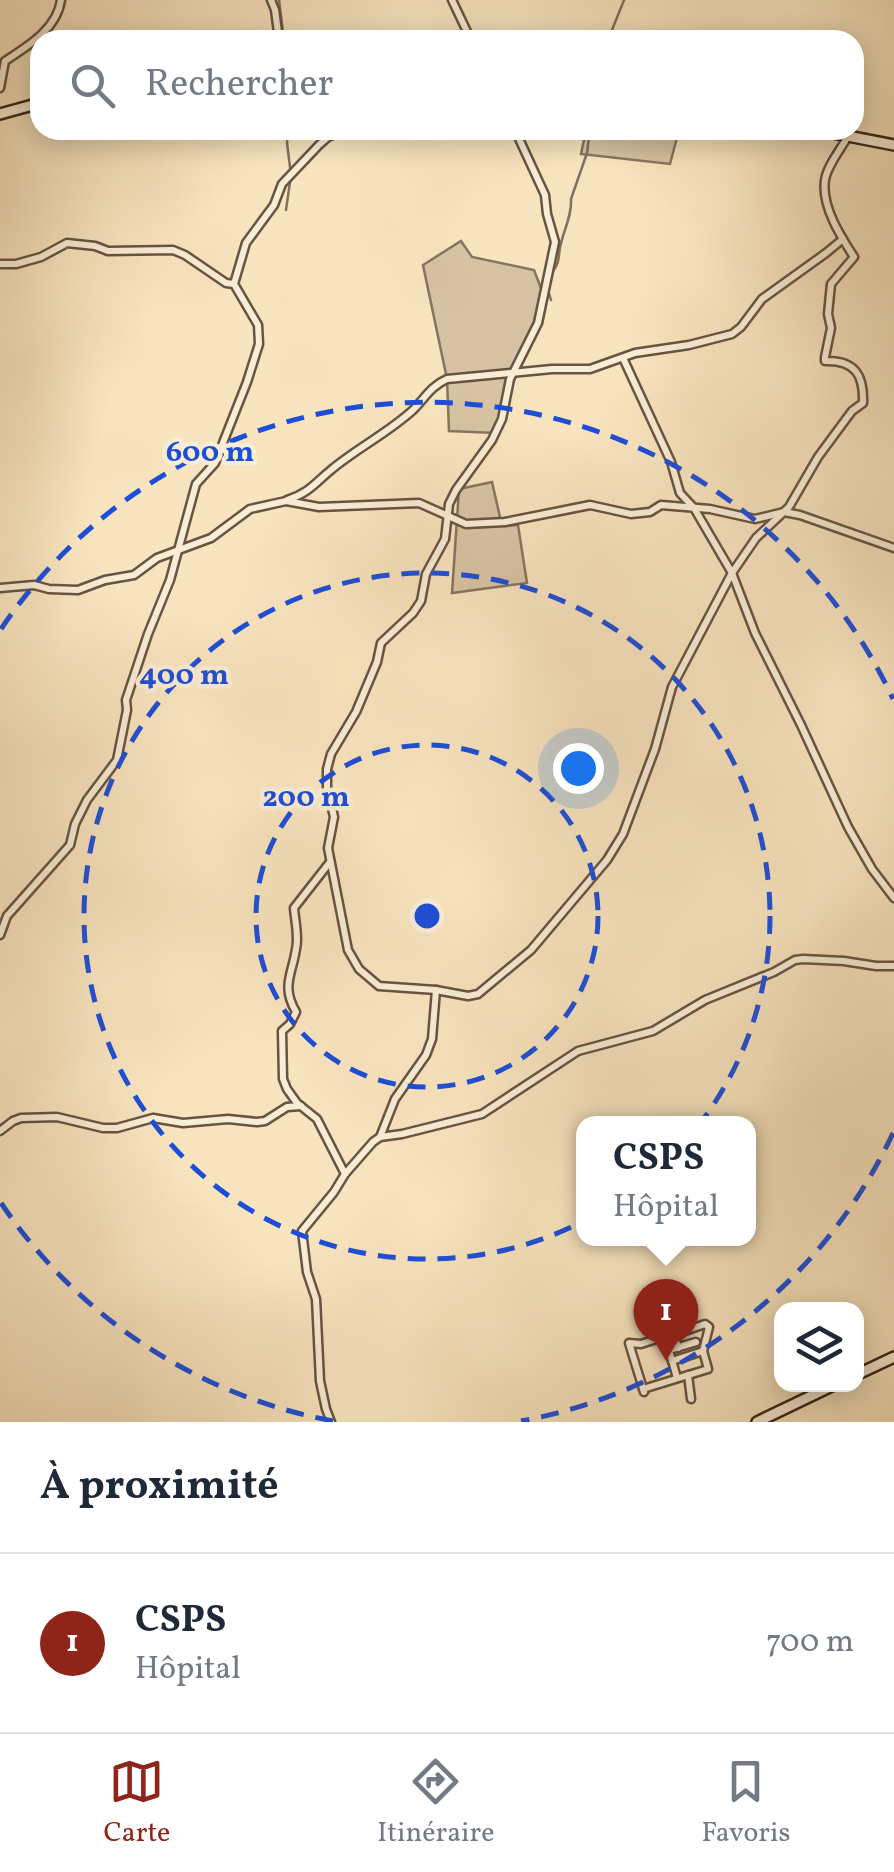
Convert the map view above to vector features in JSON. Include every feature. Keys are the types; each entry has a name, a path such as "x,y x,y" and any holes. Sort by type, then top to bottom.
{"street":[{"path":"44,30 60,13 61,0"},
{"path":"271,0 278,30"},
{"path":"452,0 466,30"},
{"path":"0,88 6,61 30,43"},
{"path":"0,114 30,106"},
{"path":"864,139 894,145"},
{"path":"0,936 7,916 70,845 87,800 117,760 126,700 170,580 196,484 216,464 259,344 258,325 234,284 246,243 274,205 282,184 325,140"},
{"path":"520,140 544,194 555,242 538,323 513,373 502,419 492,440 449,504 445,540 426,574 420,601 413,613 381,643 356,712 331,754 327,770 334,817 328,848 345,943 359,969 379,986 478,994 531,950 607,860 623,834 672,687 732,573 756,538 789,507 818,457 863,402 864,384 851,365 826,361 831,284 854,257 827,203 824,181 846,140"},
{"path":"0,588 34,585 78,590 134,575 157,558 210,538 250,510 298,497 314,488 329,471 391,428 436,384 447,379 552,368 590,370 635,353 732,334 742,327 762,298 843,239"},
{"path":"0,264 42,257 67,243 108,251 173,250 226,283 234,284"},
{"path":"623,358 672,462 680,494 694,508 732,573 754,633 848,827 894,898"},
{"path":"286,500 319,508 419,503 466,524 505,522 590,505 631,514 650,512 661,505 756,519 784,512 800,514 894,548"},
{"path":"331,861 294,908 297,947 288,985 289,1000 296,1012 282,1032 283,1078 296,1103 317,1118 345,1174"},
{"path":"332,1422 320,1381 316,1299 307,1272 302,1231 373,1142 380,1137 482,1114 578,1051 653,1032 705,1000 795,960 894,966"},
{"path":"380,1137 394,1099 426,1055 432,1039 436,990"},
{"path":"0,1131 21,1118 56,1117 104,1128 153,1118 184,1123 228,1119 257,1122 287,1107 302,1106"},
{"path":"705,1324 709,1326 703,1351 708,1369 643,1391 629,1342 641,1344 705,1324"},
{"path":"672,1335 672,1361 677,1378"},
{"path":"674,1349 696,1342"},
{"path":"672,1361 703,1351"},
{"path":"864,1371 894,1357"},
{"path":"688,1375 691,1399"},
{"path":"757,1422 819,1392"}],"shaded area":[{"path":"584,140 676,140 670,164 581,154"},
{"path":"461,241 472,257 534,270 544,296 538,323 510,379 495,433 449,431 447,379 423,265"},
{"path":"492,482 502,526 518,525 527,583 452,593 459,489"}],"waterway":[{"path":"279,0 283,30"},
{"path":"612,30 624,0"},
{"path":"286,210 291,175 287,140"},
{"path":"553,271 589,140"},
{"path":"547,287 551,300"}],"place":[{"name":"CSPS","path":"666,1361"}]}
